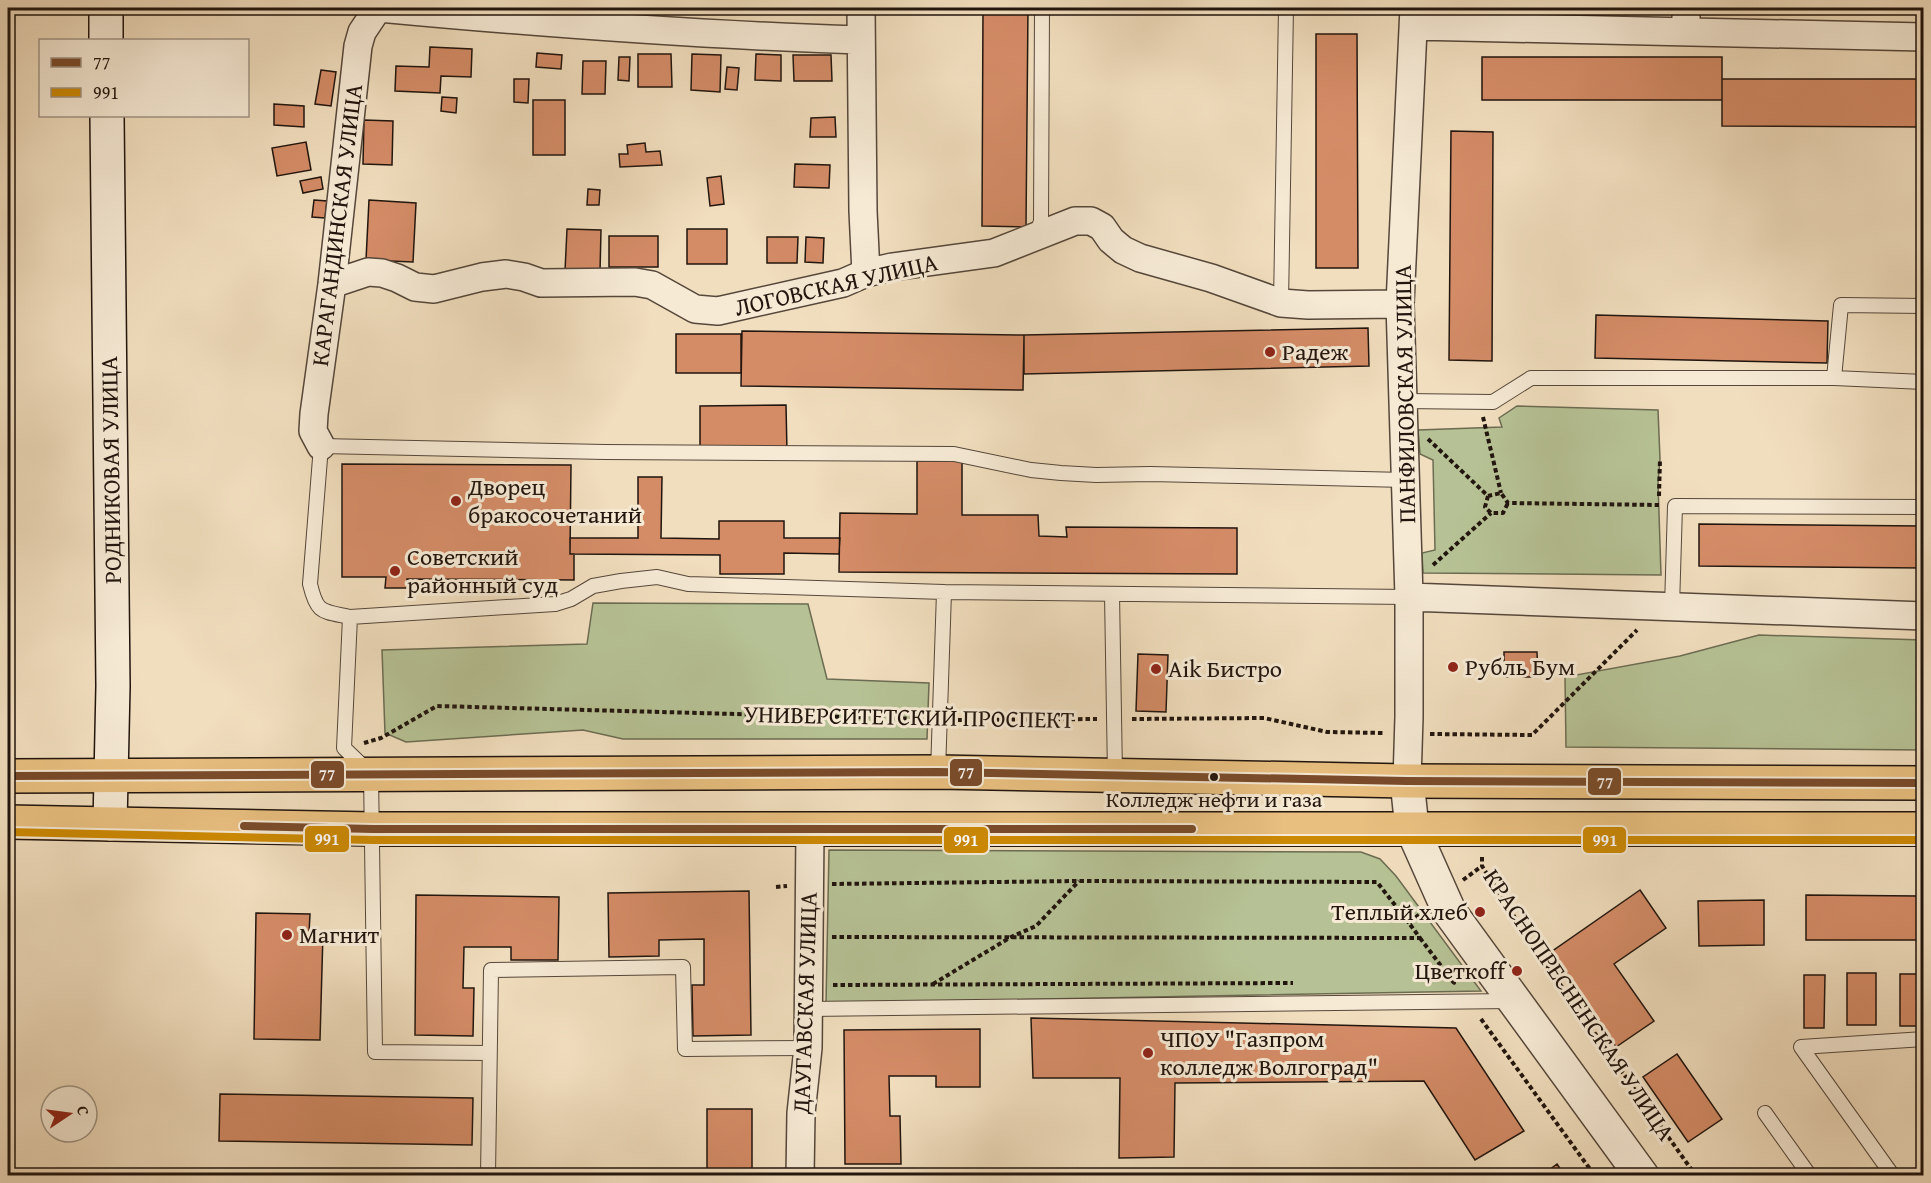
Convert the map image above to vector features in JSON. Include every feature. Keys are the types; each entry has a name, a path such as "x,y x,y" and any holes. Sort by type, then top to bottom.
{"highway":[{"path":"8,776 938,772 1407,781 1923,783"},
{"path":"8,822 373,829 1923,829"}],"main road":[{"path":"106,8 106,39"},
{"name":"РОДНИКОВАЯ УЛИЦА","path":"107,117 113,631 110,824"},
{"name":"КРАСНОПРЕСНЕНСКАЯ УЛИЦА","path":"1407,781 1412,828 1449,911 1642,1176"}],"street":[{"path":"378,8 546,15 763,37 860,40"},
{"name":"КАРАГАНДИНСКАЯ УЛИЦА","path":"321,446 314,430 314,414 332,284 358,46 362,32 378,8"},
{"path":"861,8 866,273"},
{"path":"1415,17 1686,20 1923,37"},
{"name":"ПАНФИЛОВСКАЯ УЛИЦА","path":"1407,781 1409,585 1400,304 1415,17"},
{"name":"ЛОГОВСКАЯ УЛИЦА","path":"332,284 368,272 382,273 415,287 434,289 482,277 506,274 541,283 635,282 652,285 695,309 718,311 843,283 866,273 892,267 994,253 1075,221 1091,221 1102,227 1111,240 1123,250 1140,258 1211,278 1281,303 1400,304"},
{"path":"1409,585 1667,607 1923,616"},
{"name":"ДАУГАВСКАЯ УЛИЦА","path":"800,1176 801,1113 808,1048 808,1009 820,890 810,830"}],"lane":[{"path":"1036,238 1041,221 1042,8"},
{"path":"1281,303 1289,8"},
{"path":"1834,378 1841,305 1923,306"},
{"path":"1402,401 1492,402 1531,378 1834,378 1923,382"},
{"path":"1405,480 1061,473 1032,470 954,454 605,452 321,446 310,584 316,605 326,612 350,616 555,604 571,599 593,586 657,577 688,584 944,592 1112,594 1409,585"},
{"path":"1667,607 1675,506 1923,507"},
{"path":"938,772 944,592"},
{"path":"1112,594 1116,776"},
{"path":"350,616 344,748 371,774 375,1053 489,1053"},
{"path":"488,1176 491,970 683,967 685,1049 808,1048"},
{"path":"808,1009 1514,1001"},
{"path":"1893,1176 1801,1047 1923,1039"},
{"path":"1765,1113 1810,1176"}],"path":[{"path":"1481,402 1501,493 1508,503"},
{"path":"1404,429 1418,430 1488,496"},
{"path":"1659,506 1660,459"},
{"path":"1488,496 1501,493"},
{"path":"1488,496 1485,507 1491,513"},
{"path":"1508,503 1675,506"},
{"path":"1409,585 1491,513 1503,513 1508,503"},
{"name":"УНИВЕРСИТЕТСКИЙ ПРОСПЕКТ","path":"344,748 381,738 437,706 940,720 1264,718 1327,732 1532,735 1667,607"},
{"name":"КРАСНОПРЕСНЕНСКАЯ УЛИЦА","path":"1481,828 1482,866 1533,946 1696,1176"},
{"path":"1409,923 1482,866"},
{"path":"933,984 1011,937 1036,926 1079,881"},
{"path":"776,886 820,890 831,884 1079,881 1377,882 1454,983 1442,983"},
{"path":"831,947 832,926"},
{"path":"832,937 1420,938"},
{"path":"830,975 830,985 1300,983"},
{"path":"1468,1002 1595,1176"}],"green space":[{"path":"1517,406 1658,410 1661,575 1423,573 1422,553 1435,550 1433,460 1420,454 1418,430 1502,427 1499,418"},
{"path":"593,603 808,604 827,679 929,683 927,739 623,739 583,730 406,742 385,733 382,650 587,644"},
{"path":"1759,635 1923,640 1923,750 1566,747 1565,677 1680,656"},
{"path":"829,850 1361,852 1380,859 1396,876 1481,991 826,1003"}],"building":[{"path":"983,8 1028,8 1026,227 982,226"},
{"path":"1316,34 1357,34 1358,268 1316,268"},
{"path":"430,47 472,49 471,77 441,76 440,93 395,91 396,66 429,67"},
{"path":"537,53 562,55 561,69 536,67"},
{"path":"638,54 671,54 672,87 638,87"},
{"path":"692,54 721,55 720,92 691,90"},
{"path":"756,54 781,55 781,81 755,80"},
{"path":"793,55 831,55 832,81 794,81"},
{"path":"619,57 630,57 629,81 618,80"},
{"path":"1482,57 1722,57 1722,100 1482,100"},
{"path":"583,61 606,61 605,94 582,94"},
{"path":"727,67 739,68 737,90 725,89"},
{"path":"321,70 336,72 331,106 315,104"},
{"path":"514,79 529,79 528,103 514,102"},
{"path":"1722,79 1924,79 1924,127 1722,126"},
{"path":"442,97 457,98 456,113 441,111"},
{"path":"533,100 565,100 565,155 533,155"},
{"path":"274,104 304,106 304,127 274,125"},
{"path":"835,117 836,137 810,137 811,118"},
{"path":"364,120 393,121 392,165 363,164"},
{"path":"1451,131 1493,132 1492,361 1449,360"},
{"path":"306,142 311,170 277,176 272,148"},
{"path":"645,143 646,152 660,151 662,165 620,167 619,154 628,154 627,145"},
{"path":"795,164 830,165 829,188 794,187"},
{"path":"721,176 724,204 710,206 707,178"},
{"path":"321,177 323,189 303,193 300,181"},
{"path":"588,189 600,190 599,205 587,205"},
{"path":"314,200 327,201 325,218 312,217"},
{"path":"369,200 416,203 413,262 366,260"},
{"path":"567,229 601,230 600,272 565,271"},
{"path":"687,229 727,229 727,264 687,264"},
{"path":"609,236 658,236 658,267 609,267"},
{"path":"767,237 798,237 797,263 767,263"},
{"path":"806,237 824,238 823,263 805,262"},
{"path":"1596,315 1828,321 1827,363 1595,358"},
{"path":"1368,328 1369,366 1024,374 1024,335"},
{"path":"742,331 1024,335 1023,390 741,386"},
{"path":"676,334 741,334 741,373 676,373"},
{"path":"786,405 787,452 700,452 700,406"},
{"path":"917,461 962,461 962,515 1038,515 1039,536 1067,537 1066,527 1237,528 1237,574 839,572 840,513 917,514"},
{"name":"Дворец бракосочетаний","path":"342,464 571,465 570,554 574,554 574,580 407,579 407,588 385,588 386,577 342,577"},
{"path":"638,477 662,477 661,538 719,539 719,521 784,521 784,538 840,538 839,554 784,553 784,574 720,574 720,555 570,554 570,538 638,538"},
{"path":"1699,524 1924,526 1924,568 1699,566"},
{"path":"1504,652 1537,652 1538,677 1504,677"},
{"path":"1138,654 1168,655 1166,712 1136,711"},
{"path":"1640,890 1666,928 1614,964 1654,1021 1616,1047 1551,952"},
{"path":"749,891 751,1035 693,1036 692,985 704,985 704,939 659,940 659,956 609,957 608,893"},
{"path":"416,895 559,897 558,960 511,960 511,947 464,947 463,988 474,988 473,1036 415,1035"},
{"path":"1806,895 1918,896 1918,940 1806,940"},
{"path":"1764,900 1764,945 1699,946 1698,901"},
{"path":"256,913 310,914 309,933 323,933 320,1040 254,1039"},
{"path":"1847,973 1876,973 1876,1025 1847,1025"},
{"path":"1900,974 1924,974 1924,1026 1900,1026"},
{"path":"1804,975 1825,975 1824,1028 1804,1028"},
{"name":"ЧПОУ \"Газпром колледж Волгоград\"","path":"1031,1018 1456,1028 1524,1131 1475,1160 1424,1081 1175,1083 1174,1157 1119,1158 1120,1078 1033,1078"},
{"path":"980,1029 980,1087 936,1087 936,1076 889,1076 890,1116 900,1116 901,1164 845,1164 844,1030"},
{"path":"1677,1054 1722,1119 1688,1142 1643,1077"},
{"path":"220,1094 473,1098 472,1145 219,1141"},
{"path":"707,1109 752,1109 752,1176 707,1176"},
{"path":"1557,1164 1565,1176 1541,1176"}],"transit line":[{"name":"77","path":"8,776 938,772 1407,781 1924,783"},
{"name":"77","path":"244,826 373,829 1192,829"},
{"name":"991","path":"8,832 373,840 1924,840"}],"place":[{"name":"Радеж","path":"1270,352"},
{"name":"Дворец бракосочетаний","path":"456,501"},
{"name":"Советский районный суд","path":"395,571"},
{"name":"Рубль Бум","path":"1453,667"},
{"name":"Aik Бистро","path":"1156,669"},
{"name":"Колледж нефти и газа","path":"1214,777"},
{"name":"Теплый хлеб","path":"1480,912"},
{"name":"Магнит","path":"287,935"},
{"name":"Цветкоff","path":"1517,971"},
{"name":"ЧПОУ \"Газпром колледж Волгоград\"","path":"1148,1053"}]}
